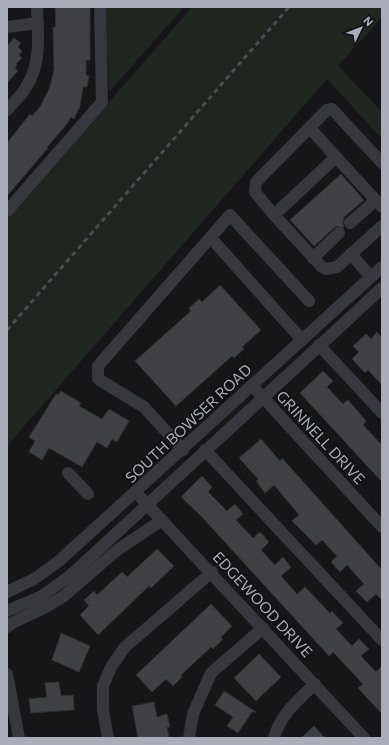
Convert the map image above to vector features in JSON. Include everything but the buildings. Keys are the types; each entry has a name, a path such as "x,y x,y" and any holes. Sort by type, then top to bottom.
{"street":[{"path":"7,110 26,89 36,66 38,23 37,7"},
{"path":"7,211 102,102 100,7"},
{"path":"7,27 38,23"},
{"path":"382,163 332,109 327,110 256,182 255,192 322,267 332,269 337,267 382,226"},
{"path":"310,128 379,204 350,223"},
{"path":"274,215 336,157"},
{"path":"183,450 144,406 98,379 98,366 230,215 309,301"},
{"path":"313,258 339,234"},
{"path":"211,238 302,340"},
{"path":"351,254 381,291"},
{"name":"SOUTH BOWSER ROAD","path":"7,592 34,579 59,561 136,493 382,267"},
{"name":"SOUTH BOWSER ROAD","path":"7,611 42,596 71,575 319,345 381,291"},
{"path":"319,345 382,413"},
{"name":"GRINNELL DRIVE","path":"252,386 382,527"},
{"path":"205,450 382,640"},
{"path":"68,473 88,494"},
{"name":"EDGEWOOD DRIVE","path":"136,493 212,572 364,738"},
{"path":"7,627 64,596 116,552 162,520"},
{"path":"108,738 103,710 103,686 111,667 125,647 212,572"},
{"path":"189,738 193,714 211,673 263,628"},
{"path":"7,674 19,738"},
{"path":"274,738 282,720 290,708 315,684"}],"shaded area":[{"path":"105,7 184,7 109,92"},
{"path":"192,7 382,7 382,17 338,66 382,112 382,139 327,79 7,446 7,219"}],"railway":[{"path":"7,330 289,7"}]}
